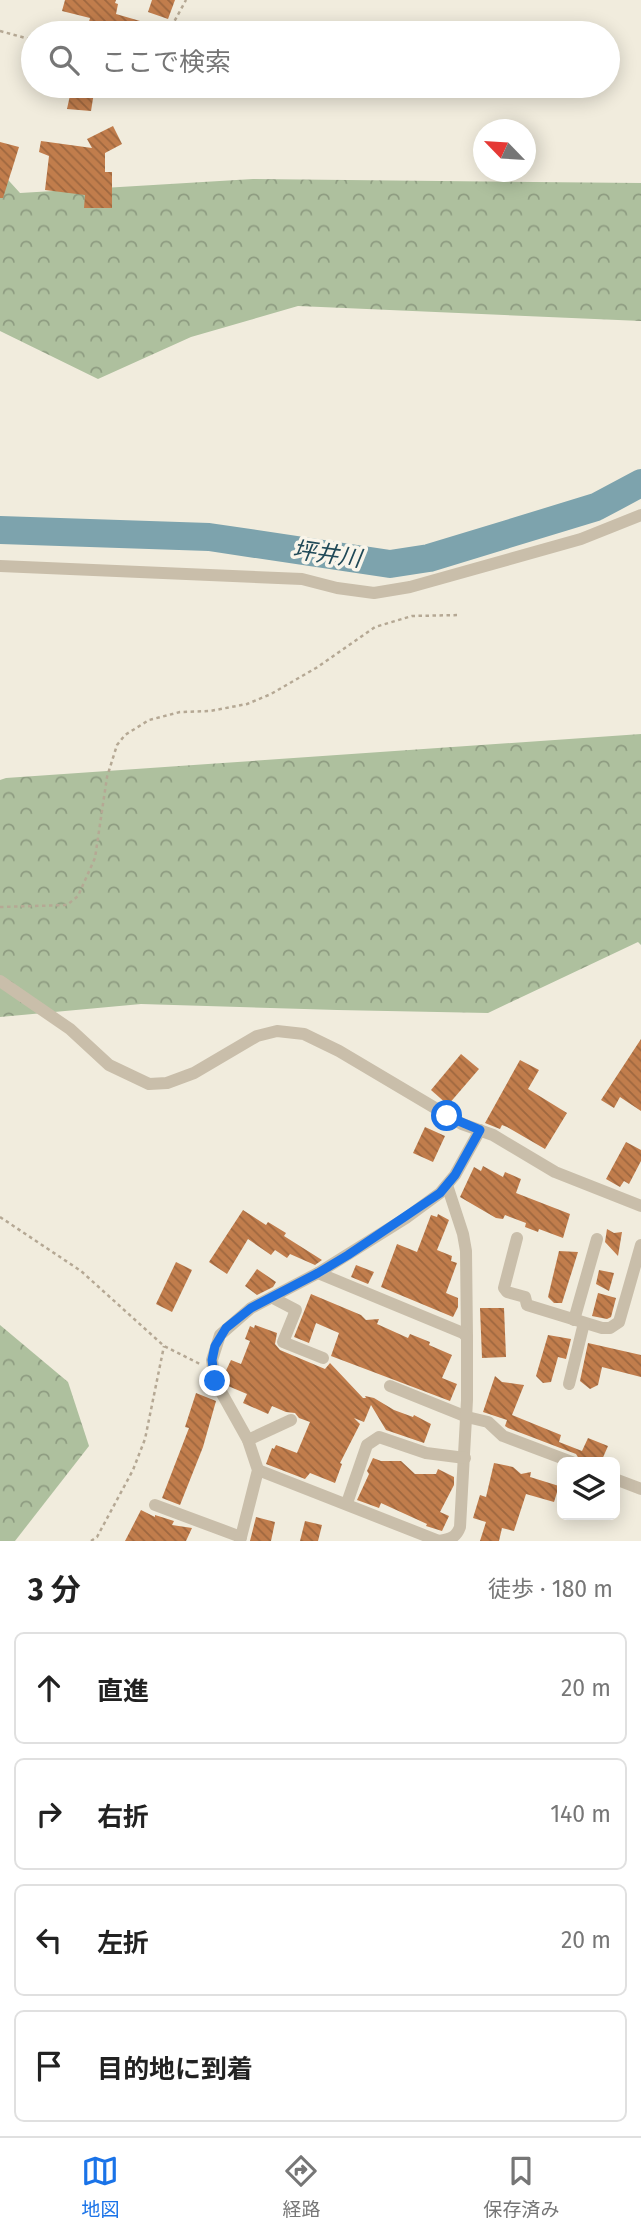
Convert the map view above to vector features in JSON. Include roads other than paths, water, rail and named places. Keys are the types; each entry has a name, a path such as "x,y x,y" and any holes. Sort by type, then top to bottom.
{"street":[{"path":"0,566 302,579 337,588 374,593 410,587 581,539 641,515"},
{"path":"0,981 70,1029 109,1065 149,1084 167,1083 194,1073 257,1036 277,1031 304,1034 339,1051 454,1120 494,1135 555,1172 641,1206"},
{"path":"155,1505 241,1539 258,1470 247,1440 215,1381 212,1370 215,1346 226,1328 251,1308 318,1273 406,1218 440,1193 455,1175 480,1130"},
{"path":"258,1470 442,1541 457,1535 460,1527 467,1417 466,1251 447,1185"},
{"path":"517,1238 504,1288 507,1292 525,1297 527,1305 602,1328 610,1328 619,1322 641,1245"},
{"path":"569,1384 597,1239"},
{"path":"318,1273 467,1337"},
{"path":"273,1298 296,1310 283,1342 323,1358"},
{"path":"390,1386 467,1417 488,1422 503,1436 559,1457"},
{"path":"247,1440 291,1420"},
{"path":"347,1503 367,1445 373,1439 379,1437 426,1453 465,1458"},
{"path":"620,1481 641,1489"}],"waterway":[{"name":"坪井川","path":"0,530 209,537 390,564 429,558 596,507 641,483"}]}
